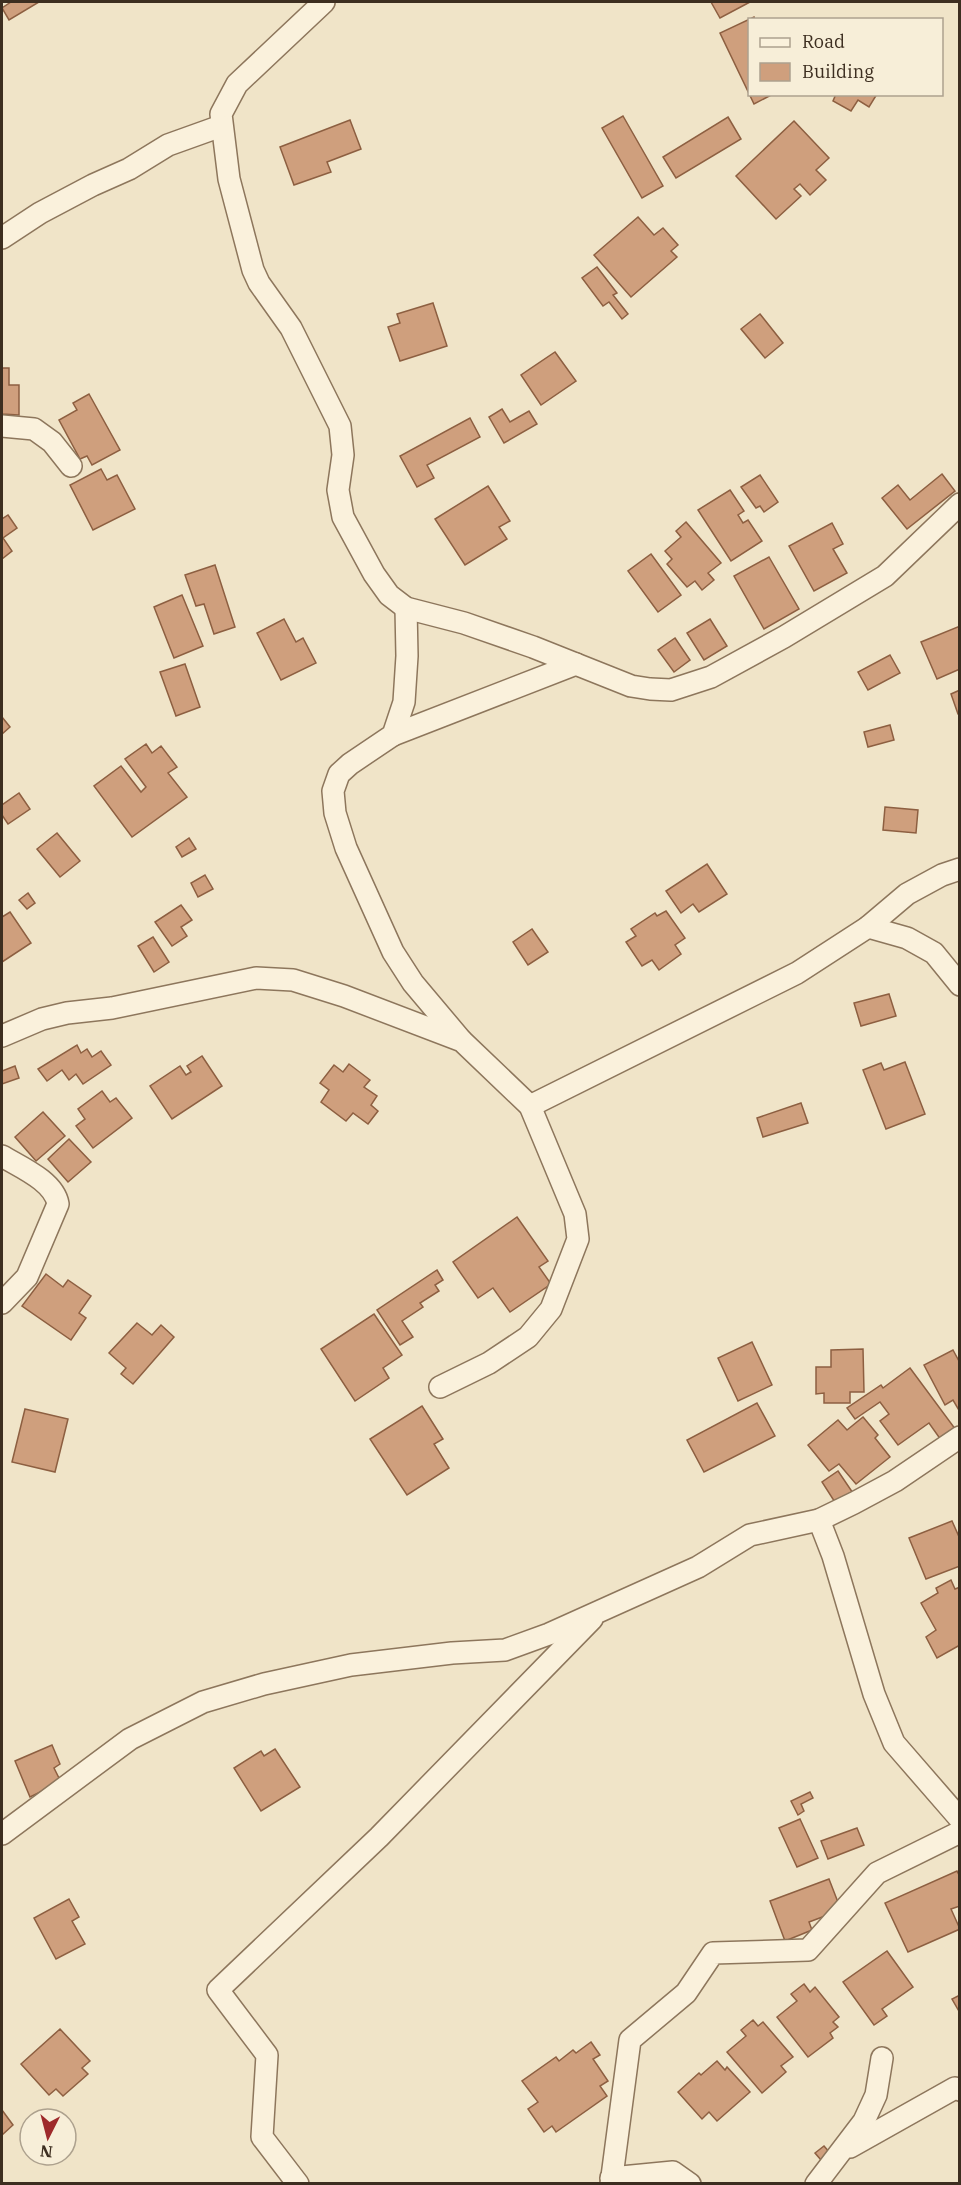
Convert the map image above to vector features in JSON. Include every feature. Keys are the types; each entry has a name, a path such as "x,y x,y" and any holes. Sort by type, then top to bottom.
{"street":[{"path":"324,2 237,84 221,114 221,126 229,179 253,270 259,283 291,328 340,426 343,455 338,490 343,517 374,574 389,595 406,608 464,623 631,686 671,690 711,677 784,637 885,576 960,504"},
{"path":"2,238 40,213 129,169 168,145 221,126"},
{"path":"2,426 34,429 51,442 71,466"},
{"path":"393,735 404,702 407,656 406,608"},
{"path":"440,1387 489,1363 528,1337 551,1309 578,1239 575,1214 530,1106 462,1041 412,983 393,952 346,848 335,813 333,791 339,774 393,735 576,664"},
{"path":"530,1106 797,973 868,927 907,894 942,874 960,869"},
{"path":"868,927 908,938 934,953 960,985"},
{"path":"2,1036 42,1019 145,1002 256,978 293,980 344,996 462,1041"},
{"path":"2,1156 48,1186 58,1204 27,1277 2,1304"},
{"path":"2,1834 130,1739 203,1702 264,1684 351,1665 452,1653 505,1650 549,1634 699,1567 750,1535 819,1520 895,1481 960,1437"},
{"path":"819,1520 833,1556 874,1694 894,1743 960,1819"},
{"path":"298,2184 262,2137 267,2055 218,1990 379,1837 599,1611"},
{"path":"690,2184 673,2172 611,2181 630,2040 686,1993 713,1953 808,1950 876,1873 960,1832"},
{"path":"816,2184 864,2121 876,2095 882,2058"},
{"path":"841,2151 958,2087"}],"building":[{"path":"11,2 39,2 9,20 2,8"},
{"path":"711,2 750,2 720,18"},
{"path":"748,20 748,91 720,33"},
{"path":"750,96 769,96 754,104"},
{"path":"835,96 876,96 869,107 858,100 851,111 833,101"},
{"path":"623,116 663,186 642,198 602,128"},
{"path":"728,117 741,139 676,178 663,157"},
{"path":"350,120 361,149 327,162 331,172 294,185 280,147"},
{"path":"794,121 829,158 816,170 826,180 810,195 800,184 794,189 801,196 776,219 736,176"},
{"path":"638,217 654,235 663,228 678,245 671,251 677,257 631,297 594,255"},
{"path":"597,267 617,293 613,295 628,314 622,319 609,302 603,306 582,278"},
{"path":"433,303 447,346 400,361 388,327 400,323 397,314"},
{"path":"760,314 783,343 765,358 741,329"},
{"path":"555,352 576,381 541,405 521,375"},
{"path":"2,368 9,368 9,385 19,385 19,415 2,414"},
{"path":"89,394 120,450 92,465 87,456 80,459 59,420 77,410 73,403"},
{"path":"502,409 510,422 529,411 537,424 504,443 489,417"},
{"path":"470,418 480,437 427,465 434,478 417,487 400,456"},
{"path":"101,469 107,480 117,475 135,509 93,530 70,485"},
{"path":"942,474 955,491 907,529 882,498 898,485 910,500"},
{"path":"760,475 778,502 764,512 760,506 756,508 741,487"},
{"path":"488,486 510,521 499,527 507,539 465,565 435,519"},
{"path":"730,490 744,511 738,515 743,523 748,520 762,541 731,561 698,510"},
{"path":"8,515 17,528 3,538 12,551 2,559 2,519"},
{"path":"686,522 721,563 708,573 714,580 702,590 695,581 687,587 667,564 672,559 665,551 681,537 676,531"},
{"path":"832,523 843,544 833,549 847,573 814,591 789,546"},
{"path":"651,554 681,595 658,612 628,571"},
{"path":"769,557 799,609 764,629 734,576"},
{"path":"215,565 235,627 214,634 204,604 196,606 185,575"},
{"path":"182,595 203,646 174,658 154,607"},
{"path":"284,619 296,642 303,638 316,663 281,680 257,633"},
{"path":"710,619 727,646 704,660 687,633"},
{"path":"960,626 960,669 937,679 921,642"},
{"path":"675,638 690,660 674,672 658,650"},
{"path":"890,655 900,673 868,690 858,672"},
{"path":"185,664 200,707 176,716 160,672"},
{"path":"960,690 960,714 958,714 951,694"},
{"path":"2,717 10,727 2,734"},
{"path":"890,725 894,740 868,747 864,732"},
{"path":"146,744 152,753 161,746 177,767 168,773 187,797 132,837 94,786 121,766 141,792 146,787 125,759"},
{"path":"19,793 30,809 8,824 2,815 2,805"},
{"path":"885,807 918,810 916,833 883,830"},
{"path":"57,833 80,861 60,877 37,849"},
{"path":"189,838 196,849 182,857 176,847"},
{"path":"707,864 727,894 699,912 693,904 681,913 666,891"},
{"path":"205,875 213,889 198,897 191,883"},
{"path":"28,893 35,903 27,909 19,900"},
{"path":"181,905 192,920 181,927 187,936 172,946 155,922"},
{"path":"666,911 685,938 675,945 681,954 659,970 652,960 642,966 626,942 636,936 631,929 655,913 657,916"},
{"path":"10,912 31,943 2,962 2,917"},
{"path":"532,929 548,952 528,965 513,942"},
{"path":"153,937 169,962 154,972 138,946"},
{"path":"889,994 896,1016 861,1026 854,1003"},
{"path":"77,1045 81,1053 87,1049 92,1057 101,1051 111,1065 83,1084 76,1074 69,1080 62,1070 47,1081 38,1069"},
{"path":"202,1056 222,1086 172,1119 150,1086 180,1066 186,1075 191,1072 187,1066"},
{"path":"905,1062 925,1114 886,1129 863,1070 881,1063 884,1070"},
{"path":"349,1064 370,1080 364,1087 377,1096 371,1105 378,1111 368,1124 353,1113 346,1121 321,1102 329,1090 320,1083 334,1065 343,1072"},
{"path":"15,1066 19,1078 2,1084 2,1071"},
{"path":"102,1091 110,1102 116,1098 132,1118 93,1148 76,1126 85,1119 78,1109"},
{"path":"801,1103 808,1123 763,1137 757,1118"},
{"path":"43,1112 65,1136 36,1161 15,1137"},
{"path":"69,1139 91,1162 68,1182 48,1159"},
{"path":"517,1217 548,1261 539,1267 551,1284 510,1312 493,1288 478,1298 453,1262"},
{"path":"437,1270 443,1280 435,1285 439,1291 420,1303 423,1307 402,1321 413,1337 400,1345 377,1310"},
{"path":"46,1274 63,1287 68,1280 91,1296 79,1313 86,1318 71,1340 22,1306"},
{"path":"374,1314 402,1355 383,1368 389,1378 355,1401 321,1349"},
{"path":"137,1323 152,1335 161,1325 174,1337 133,1384 121,1374 126,1368 109,1353"},
{"path":"752,1342 772,1385 738,1401 718,1358"},
{"path":"863,1349 864,1392 850,1392 850,1403 824,1403 824,1393 816,1394 816,1367 831,1367 831,1350"},
{"path":"953,1350 960,1363 960,1412 953,1400 945,1405 924,1365"},
{"path":"910,1368 956,1430 941,1440 929,1423 898,1445 880,1421 889,1414 880,1402 855,1419 847,1408 881,1385 883,1388"},
{"path":"757,1403 775,1436 704,1472 687,1440"},
{"path":"422,1406 443,1439 434,1444 449,1468 407,1495 370,1439"},
{"path":"25,1409 68,1419 55,1472 12,1462"},
{"path":"863,1417 878,1435 875,1438 890,1457 856,1484 839,1464 829,1471 808,1445 838,1420 847,1430"},
{"path":"838,1471 855,1496 838,1507 822,1482"},
{"path":"952,1521 960,1539 960,1566 926,1579 909,1538"},
{"path":"951,1580 955,1589 960,1587 960,1645 937,1658 926,1637 936,1630 921,1603 938,1593 936,1588"},
{"path":"52,1745 60,1764 54,1768 61,1782 30,1797 15,1761"},
{"path":"275,1749 300,1787 261,1811 234,1768 261,1751 264,1756"},
{"path":"810,1792 813,1798 801,1804 804,1811 798,1815 791,1801"},
{"path":"800,1819 818,1858 797,1867 779,1828"},
{"path":"857,1828 864,1845 828,1859 821,1841"},
{"path":"957,1871 960,1877 960,1906 951,1909 960,1929 908,1952 885,1903"},
{"path":"829,1879 841,1910 809,1922 812,1930 785,1941 770,1901"},
{"path":"69,1899 79,1917 72,1921 85,1944 56,1959 34,1918"},
{"path":"887,1951 913,1987 882,2009 887,2016 874,2025 843,1982"},
{"path":"804,1984 810,1992 815,1987 839,2017 833,2022 838,2027 830,2033 833,2038 808,2057 777,2017 797,2001 791,1994"},
{"path":"960,1995 960,2013 952,1999"},
{"path":"753,2020 758,2026 763,2022 793,2057 781,2066 786,2072 762,2093 727,2052 746,2036 741,2030"},
{"path":"60,2029 90,2061 82,2068 88,2074 63,2096 56,2089 49,2095 21,2064"},
{"path":"591,2042 600,2055 593,2059 608,2081 600,2086 607,2096 556,2132 552,2126 544,2132 528,2109 538,2102 522,2081 556,2057 559,2061 573,2050 576,2053"},
{"path":"717,2061 725,2070 727,2067 750,2092 717,2121 709,2112 702,2119 678,2092 699,2073 701,2075"},
{"path":"2,2110 13,2125 2,2135"},
{"path":"824,2146 830,2153 821,2160 815,2153"}]}
